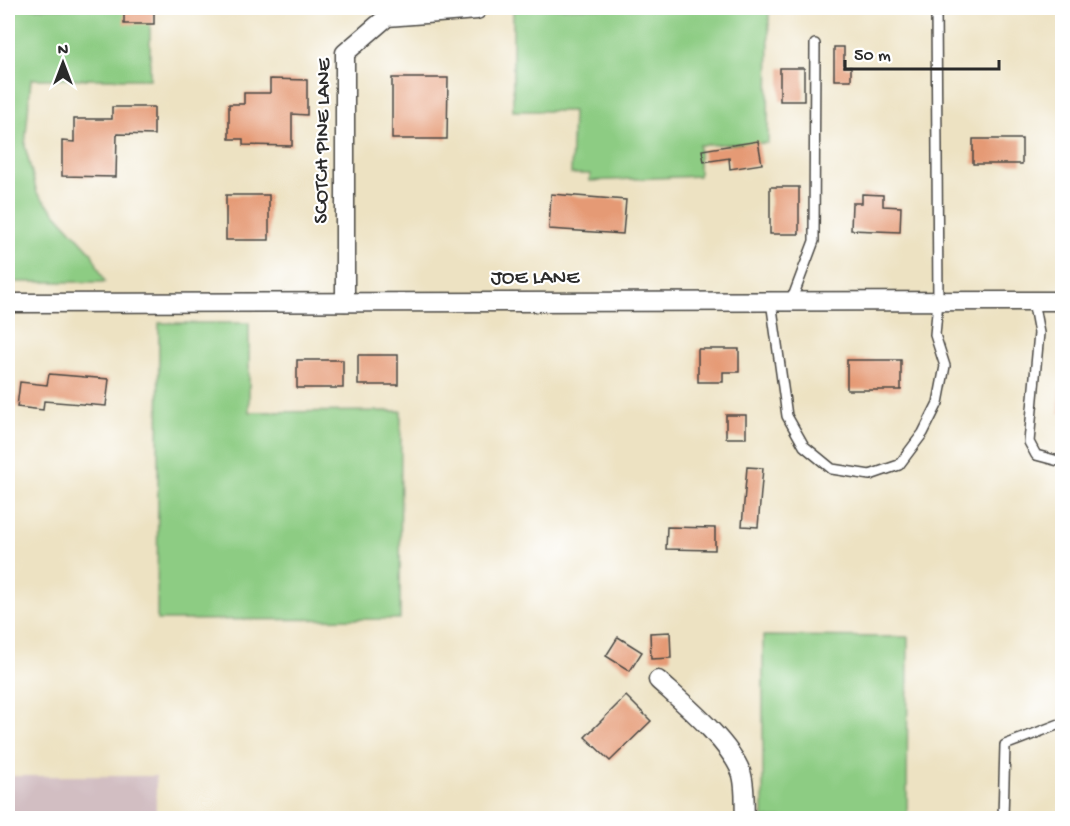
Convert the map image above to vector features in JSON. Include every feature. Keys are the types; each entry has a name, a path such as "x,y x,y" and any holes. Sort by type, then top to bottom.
{"street":[{"name":"SCOTCH PINE LANE","path":"345,302 345,53 387,16 477,10"},
{"name":"JOE LANE","path":"8,303 1062,301"},
{"path":"658,680 691,710 726,748 742,773 745,819"}],"lane":[{"path":"771,301 787,416 804,446 832,469 870,475 899,465 923,433 938,403 945,366 935,335 938,301 936,8"},
{"path":"791,302 814,241 815,44"},
{"path":"1033,301 1039,333 1029,442 1036,455 1062,462"},
{"path":"1003,819 1005,745 1062,723"}],"shaded area":[{"path":"8,776 156,776 156,818 8,818"}],"green space":[{"path":"8,8 150,8 150,79 31,79 25,146 37,193 91,252 105,282 8,282"},
{"path":"513,8 769,8 768,143 699,145 699,176 590,181 590,174 571,174 573,111 513,111"},
{"path":"159,323 249,323 249,412 401,411 400,619 157,620"},
{"path":"763,636 908,637 907,818 763,818"}],"building":[{"path":"124,8 154,8 154,24 124,24"},
{"path":"834,47 844,47 844,67 851,67 851,80 834,80"},
{"path":"780,68 804,68 804,101 780,101"},
{"path":"392,78 448,78 447,139 392,139"},
{"path":"270,79 307,80 307,115 292,114 292,146 243,145 243,139 229,139 229,104 244,104 244,93 270,93"},
{"path":"112,107 154,107 154,135 117,134 116,177 62,176 62,141 74,142 74,119 112,119"},
{"path":"973,139 1022,139 1022,164 973,164"},
{"path":"758,141 762,164 730,169 729,158 704,162 702,150"},
{"path":"770,187 799,187 799,234 770,234"},
{"path":"551,194 626,200 623,234 549,229"},
{"path":"862,194 883,195 883,206 901,207 900,232 851,230 852,203 862,203"},
{"path":"226,195 269,195 269,240 226,240"},
{"path":"698,349 739,349 739,372 723,372 723,382 698,382"},
{"path":"358,355 398,355 398,385 358,385"},
{"path":"297,360 343,360 343,388 297,388"},
{"path":"847,360 901,360 901,390 847,390"},
{"path":"49,374 109,379 106,406 44,401 43,410 17,407 20,382 47,385"},
{"path":"1059,389 1062,389 1062,413 1059,413"},
{"path":"726,415 746,415 746,438 726,438"},
{"path":"747,467 763,468 758,527 742,526"},
{"path":"667,527 715,528 715,550 666,549"},
{"path":"670,632 671,658 651,659 650,633"},
{"path":"618,637 642,652 630,671 606,656"},
{"path":"626,696 651,721 610,761 585,737"}]}
